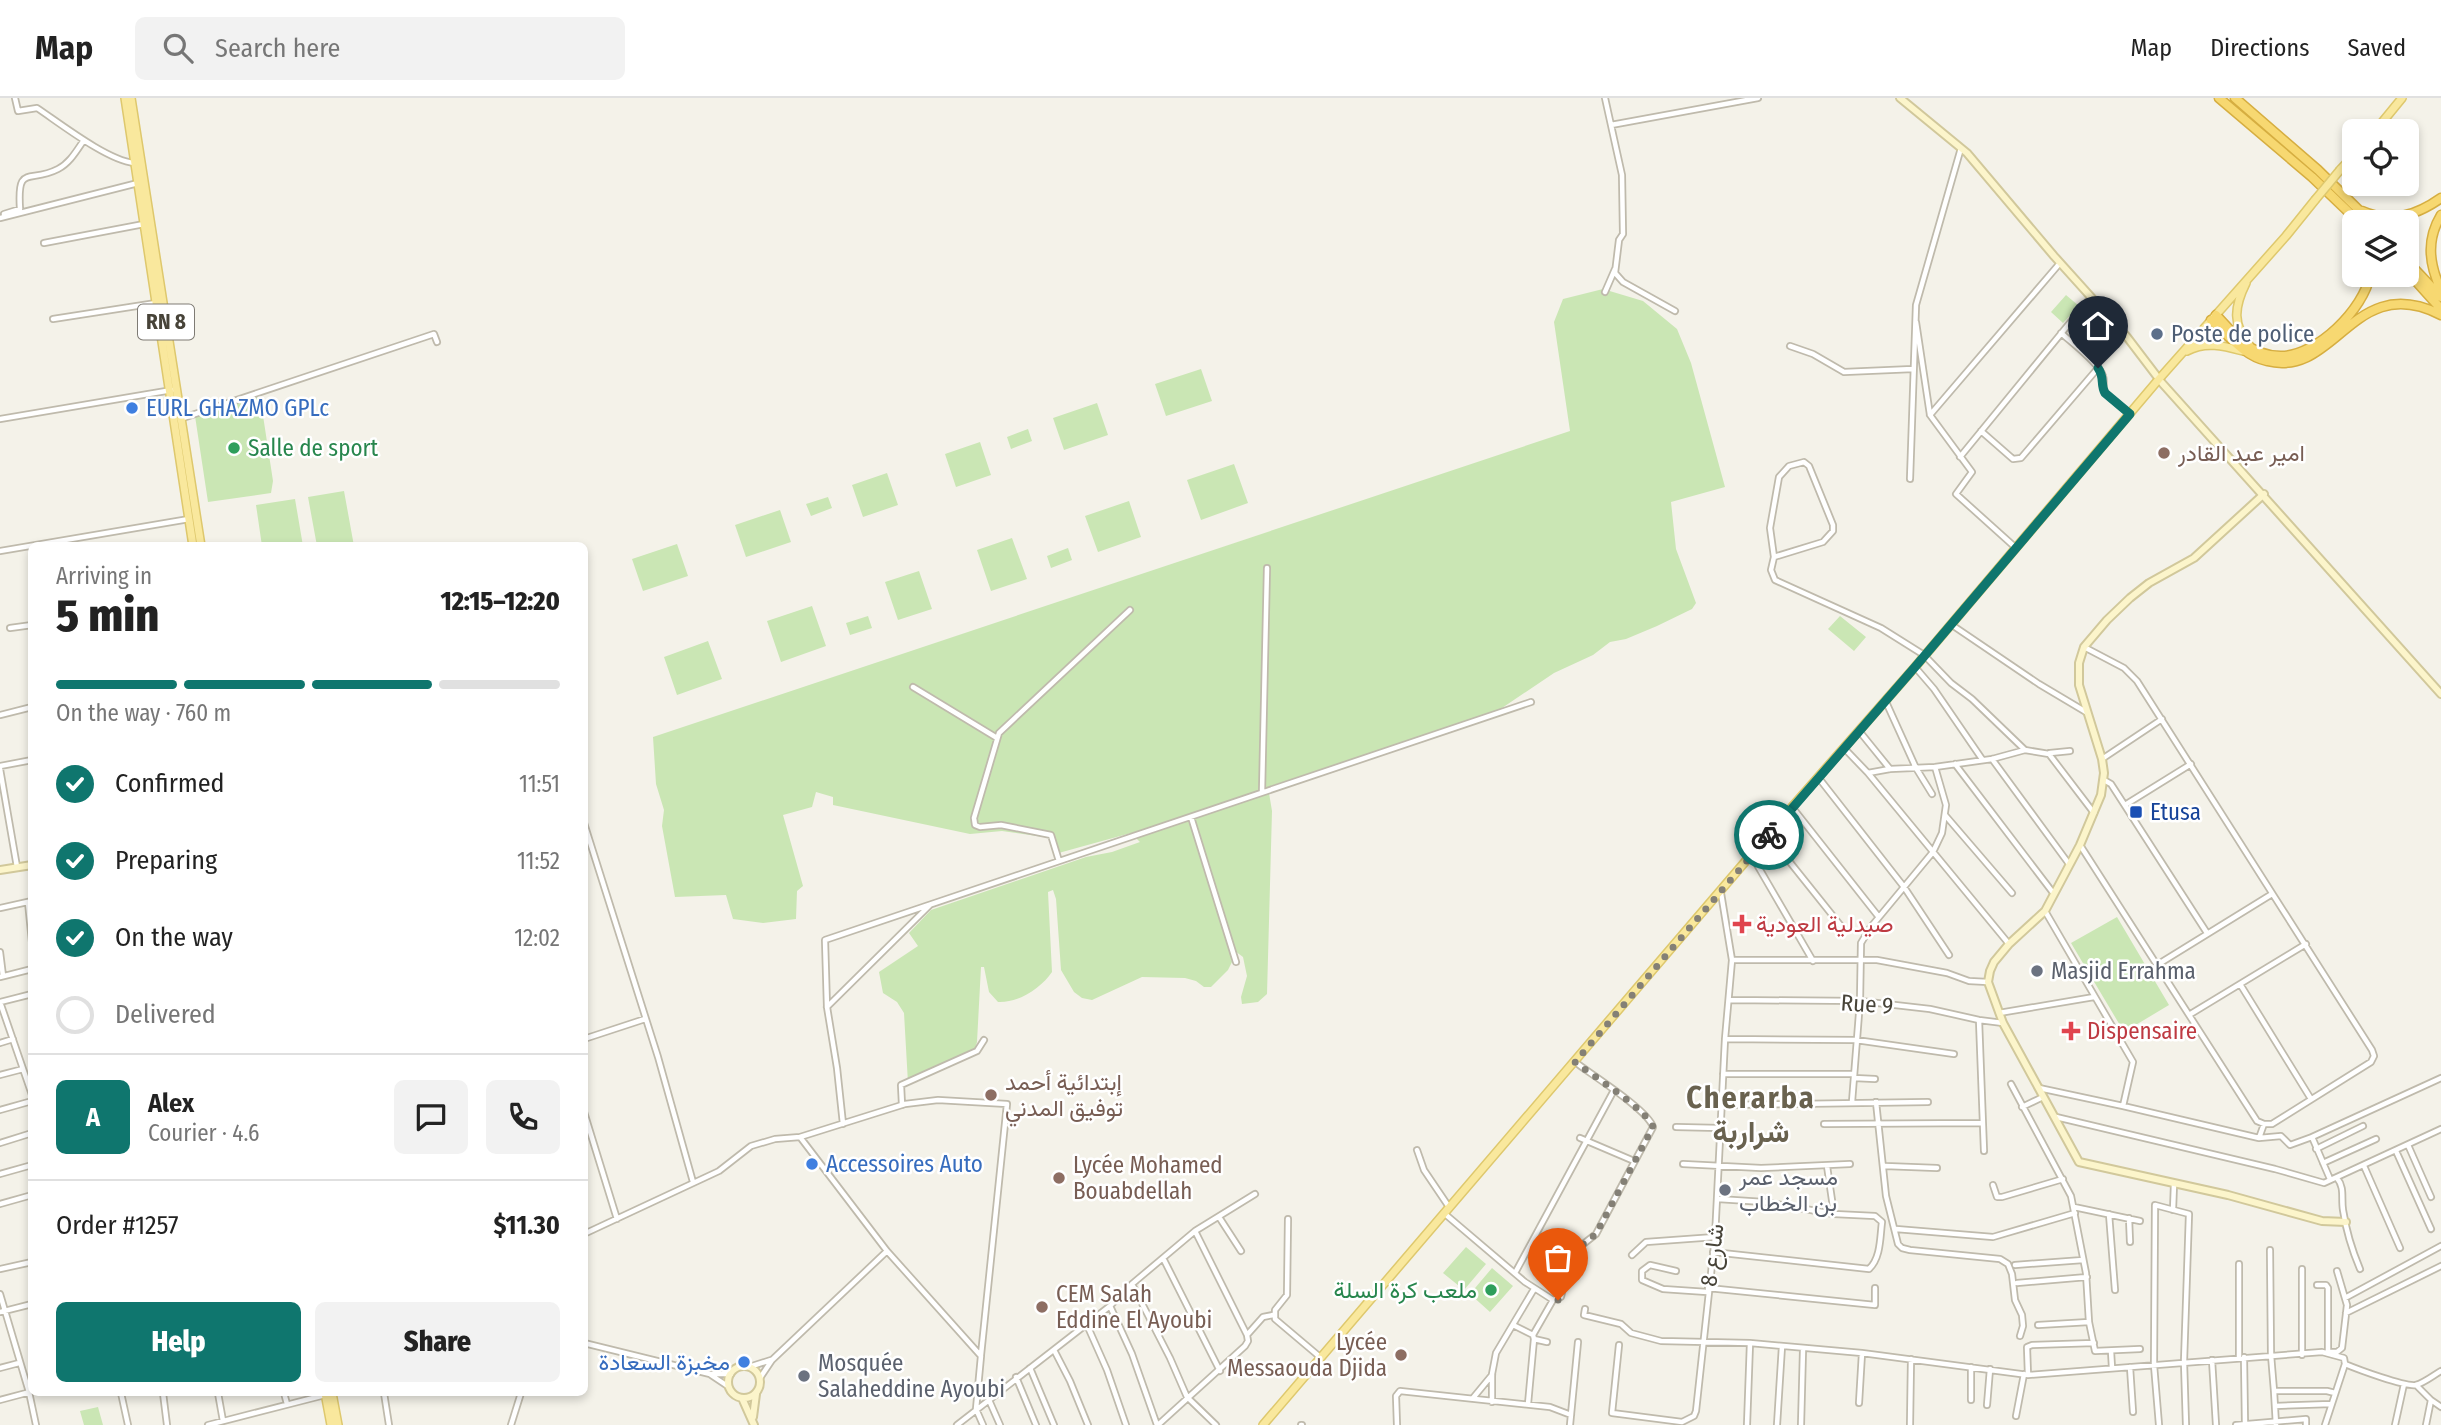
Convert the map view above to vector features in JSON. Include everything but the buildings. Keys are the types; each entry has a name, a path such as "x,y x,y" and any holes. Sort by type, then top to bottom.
{"highway":[{"path":"2219,98 2346,210"},
{"path":"2235,98 2309,161 2359,210"},
{"path":"2419,211 2441,198"},
{"path":"2441,215 2431,238 2430,256 2434,276 2441,290"},
{"path":"2419,274 2441,298"},
{"path":"2419,284 2441,309"},
{"path":"2250,350 2284,357 2304,351 2323,340 2344,321 2362,299 2366,287"},
{"path":"2214,317 2250,350 2267,361 2293,361 2326,346 2364,313 2396,303 2409,304 2441,315"}],"main road":[{"name":"RN 8","path":"125,98 156,303 180,419 200,542"},
{"name":"RN 8","path":"131,98 192,542"},
{"path":"2385,119 2402,98"},
{"path":"1263,1425 2342,168"},
{"path":"2250,274 2237,302 2236,318 2250,350"},
{"path":"2180,355 2208,345 2250,350"},
{"path":"329,1396 331,1425"},
{"path":"330,1396 338,1425"}],"street":[{"path":"15,98 18,111 37,108 84,140 126,162 135,163"},
{"path":"1605,98 1622,176 1623,208 1623,234 1619,240 1615,268 1605,292"},
{"path":"1611,125 1758,98"},
{"path":"1900,98 1961,148 2127,337 2159,379 2441,694"},
{"path":"0,217 20,209 19,190 24,178 57,170 71,159 84,140"},
{"path":"1910,479 1915,314 1921,284 1961,148"},
{"path":"0,217 138,183"},
{"path":"44,243 144,224"},
{"path":"1930,415 2060,263"},
{"path":"1615,268 1615,273 1623,282 1675,311"},
{"path":"1960,457 2091,297"},
{"path":"53,319 156,303"},
{"path":"1915,314 1930,415 1972,472 1956,494 2016,548"},
{"path":"2062,333 2098,368 2103,376 2105,393 2130,414"},
{"path":"180,419 434,334 438,342"},
{"path":"1790,346 1812,354 1844,372 1913,369"},
{"path":"1981,430 2013,459 2021,458 2098,368"},
{"path":"0,419 172,390"},
{"path":"1774,557 1823,542 1833,531 1814,478 1804,462 1789,466 1779,477 1770,528 1774,557 1771,570 1773,577 1779,583 1881,628 1924,655 2025,750"},
{"path":"2264,494 2194,558 2149,583 2130,598 2084,647 2079,672 2081,696 2094,729 2104,780 2095,814 2045,911 2009,944 1994,962 1988,982 2003,1023 2077,1160 2082,1164 2155,1178 2284,1209 2322,1221 2347,1222"},
{"path":"53,542 188,519"},
{"path":"0,551 28,546"},
{"path":"1262,792 1267,568"},
{"path":"1059,860 1051,835 1001,825 980,827 975,825 974,818 999,733 1130,610"},
{"path":"1951,624 2039,684 2086,712"},
{"path":"10,628 28,626"},
{"path":"2080,845 2254,1118 2264,1125 2272,1124 2369,1064 2374,1056 2372,1050 2162,719 2129,672 2084,647"},
{"path":"1915,667 1934,688 1982,759"},
{"path":"913,687 998,738"},
{"path":"1885,701 1916,768 1932,793"},
{"path":"843,1124 827,1007 825,940 1531,702"},
{"path":"0,715 28,708"},
{"path":"2102,759 2162,719"},
{"path":"1860,732 1890,769"},
{"path":"1844,748 2009,944"},
{"path":"1868,774 1890,769 1935,767 1992,759 2025,750 2049,754 2070,751"},
{"path":"2049,754 2095,814"},
{"path":"1992,759 2069,864"},
{"path":"17,867 0,767 28,761"},
{"path":"1955,764 2054,894"},
{"path":"2125,806 2190,764"},
{"path":"1852,1102 1860,1001 1859,960 1864,936 1933,852 1942,833 1946,805 1935,767"},
{"path":"1818,777 1904,887 1949,955"},
{"path":"2104,780 2111,784 2207,933"},
{"path":"1792,807 1879,917"},
{"path":"1945,815 2012,893"},
{"path":"1191,817 1236,962"},
{"path":"588,836 645,1018 692,1182"},
{"path":"1769,836 1841,926"},
{"path":"1752,856 1813,961"},
{"path":"0,870 28,866"},
{"name":"شارع 8","path":"1620,1415 1682,1422 1694,1416 1696,1411 1715,1237 1725,1039 1732,960 1721,893"},
{"path":"2157,965 2273,894"},
{"path":"0,908 28,902"},
{"path":"827,1007 931,904"},
{"path":"2045,911 2133,1062 2123,1106"},
{"path":"2189,1015 2306,944"},
{"path":"0,952 1,977 28,970"},
{"path":"1732,960 1859,960 1912,965 1969,981 1988,982"},
{"path":"2240,984 2311,1099"},
{"path":"28,995 0,1002 28,1083"},
{"path":"1999,1013 2094,997"},
{"name":"Rue 9","path":"1729,1000 1860,1001 1930,1009 2003,1023"},
{"path":"588,1038 645,1018"},
{"path":"1979,1020 1984,1151"},
{"path":"0,1042 13,1039"},
{"path":"1725,1039 1856,1040 1954,1054"},
{"path":"902,1105 901,1085 977,1051 984,1040"},
{"path":"1528,1404 1534,1337 1553,1300 1561,1297 1577,1249 1596,1234 1651,1133 1652,1123 1632,1103 1575,1062"},
{"path":"0,1075 23,1069"},
{"path":"1723,1073 1854,1076 1875,1079"},
{"path":"2039,1087 2259,1138 2281,1136 2290,1145 2312,1138 2441,1078"},
{"path":"2011,1084 2063,1179 2074,1210 2087,1277 2095,1351 2140,1349"},
{"path":"1515,1273 1614,1092"},
{"path":"2022,1107 2044,1097"},
{"path":"588,1232 719,1171 751,1146 775,1139 800,1137 902,1105 938,1100 1007,1104 976,1409 983,1425"},
{"path":"0,1110 28,1102"},
{"path":"1876,1102 1885,1166 1886,1196 1898,1244 1902,1248 2000,1259 2008,1264 2015,1300 2022,1315 2020,1336"},
{"path":"1721,1105 1928,1102"},
{"path":"2056,1117 2274,1168 2324,1183 2439,1130 2441,1139"},
{"path":"1824,1124 1982,1124"},
{"path":"588,1125 617,1219"},
{"path":"2259,1138 2264,1125"},
{"path":"2316,1149 2363,1126"},
{"path":"1676,1127 1720,1128"},
{"path":"0,1143 28,1134"},
{"path":"800,1137 887,1251 981,1356"},
{"path":"1580,1138 1634,1161"},
{"path":"2312,1138 2323,1163 2334,1179 2342,1185 2343,1210 2360,1269"},
{"path":"2323,1163 2376,1139"},
{"path":"2408,1145 2431,1196"},
{"path":"1417,1150 1424,1170 1448,1212 1534,1289 1553,1300"},
{"path":"2396,1151 2431,1229"},
{"path":"1683,1164 1761,1168 1850,1164"},
{"path":"0,1174 28,1166"},
{"path":"1827,1166 1834,1214"},
{"path":"1885,1166 1937,1168"},
{"path":"2364,1166 2399,1248"},
{"path":"1993,1185 1997,1197 2002,1197 2063,1179"},
{"path":"2173,1209 2174,1184"},
{"path":"957,1425 1110,1306 1195,1231 1255,1194"},
{"path":"0,1204 28,1196"},
{"path":"1713,1252 1862,1269 1873,1266 1878,1254 1882,1222 1875,1216 1834,1214 1764,1202 1718,1199"},
{"path":"2159,1425 2154,1366 2155,1205 2189,1214 2184,1362 2186,1425"},
{"path":"1896,1229 1993,1237 2074,1210 2140,1221"},
{"path":"2109,1214 2115,1290"},
{"path":"1219,1217 1241,1251"},
{"path":"2129,1218 2130,1242"},
{"path":"1273,1315 1287,1295 1288,1219"},
{"path":"1110,1306 1132,1354 1158,1425 1220,1371 1248,1341 1195,1231"},
{"path":"1632,1255 1646,1242 1715,1237"},
{"path":"2345,1298 2441,1246"},
{"path":"2270,1250 2271,1354 2276,1423"},
{"path":"760,1378 772,1360 887,1251"},
{"path":"1163,1258 1220,1371"},
{"path":"2015,1265 2083,1260"},
{"path":"0,1269 28,1263"},
{"path":"2239,1264 2245,1424"},
{"path":"1676,1271 1650,1265 1642,1271 1642,1280 1663,1289 1708,1290 1875,1305 1875,1288"},
{"path":"2346,1313 2441,1266"},
{"path":"2302,1269 2302,1355"},
{"path":"1584,1309 1584,1315 1621,1324 1631,1333 1661,1341 1750,1343 1803,1350 1861,1353 2026,1374 2154,1366 2271,1354 2337,1352 2342,1348 2346,1313 2345,1298 2336,1271"},
{"path":"2017,1283 2087,1277"},
{"path":"1132,1284 1171,1358 1187,1397 1216,1425"},
{"path":"2317,1285 2326,1285 2328,1288 2328,1352"},
{"path":"1492,1402 1492,1374 1496,1353 1534,1289"},
{"path":"0,1294 2,1312 28,1386"},
{"path":"2,1312 28,1305"},
{"path":"1273,1315 1320,1357"},
{"path":"1247,1335 1262,1317 1273,1315"},
{"path":"2038,1325 2090,1322"},
{"path":"1086,1325 1107,1370 1126,1425"},
{"path":"1513,1325 1547,1342"},
{"path":"1570,1425 1578,1342"},
{"path":"1747,1425 1750,1343"},
{"path":"2016,1416 2026,1374 2027,1347 2094,1343"},
{"path":"588,1344 710,1374 731,1374 741,1367 772,1360"},
{"path":"1619,1345 1612,1410 1620,1415 1619,1425"},
{"path":"1777,1425 1782,1346"},
{"path":"1054,1350 1088,1425"},
{"path":"1801,1425 1803,1350"},
{"path":"2111,1351 2112,1368"},
{"path":"2325,1425 2345,1364 2344,1358 2328,1352"},
{"path":"1859,1403 1861,1353"},
{"path":"1910,1425 1911,1359"},
{"path":"2212,1360 2216,1425"},
{"path":"0,1368 20,1363"},
{"path":"2345,1364 2404,1384 2416,1385 2441,1371"},
{"path":"749,1367 756,1371 760,1378 760,1387 755,1394 754,1422"},
{"path":"1970,1367 1971,1400"},
{"path":"2130,1367 2133,1412"},
{"path":"1030,1368 1054,1425"},
{"path":"1987,1405 1990,1369"},
{"path":"710,1374 742,1398 754,1422"},
{"path":"729,1387 731,1374"},
{"path":"1473,1399 1492,1374"},
{"path":"1016,1377 1036,1425"},
{"path":"2395,1425 2404,1384"},
{"path":"2416,1385 2441,1407"},
{"path":"1397,1425 1396,1396 1400,1391 1550,1407 1571,1415"},
{"path":"2274,1391 2335,1393"},
{"path":"0,1399 28,1392"},
{"path":"742,1398 755,1394"},
{"path":"31,1396 36,1425"},
{"path":"122,1396 128,1425"},
{"path":"163,1396 167,1425"},
{"path":"218,1396 222,1422"},
{"path":"285,1396 286,1404"},
{"path":"208,1425 320,1396"},
{"path":"384,1396 389,1425"},
{"path":"511,1425 520,1396"},
{"path":"989,1400 1000,1425"},
{"path":"2426,1425 2431,1400"},
{"path":"2275,1406 2331,1404"},
{"path":"2236,1425 2306,1419 2306,1425"}],"green space":[{"path":"1603,289 1643,301 1677,329 1691,363 1725,487 1671,502 1676,549 1696,603 1692,609 1657,626 1626,639 1610,642 1593,655 1554,673 1499,710 1268,787 1272,811 1267,994 1258,1002 1242,1004 1241,997 1247,976 1243,957 1235,951 1230,951 1232,962 1228,970 1211,987 1204,987 1185,978 1142,977 1092,1000 1082,998 1074,992 1061,970 1053,890 1048,892 1052,972 1042,984 1029,993 1014,1000 998,1002 989,992 984,967 981,967 977,1042 973,1055 908,1083 904,1013 897,1002 883,993 879,972 918,946 909,933 931,910 1086,857 1112,852 1140,842 1131,833 1055,854 1051,838 1002,831 970,834 833,805 833,797 816,792 812,807 783,815 803,886 797,891 796,919 763,923 733,919 726,895 675,897 662,826 664,810 656,784 653,737 1570,431 1554,322 1563,299"},
{"path":"2066,295 2079,306 2063,323 2051,312"},
{"path":"1201,369 1212,401 1166,416 1155,384"},
{"name":"Salle de sport","path":"260,396 273,481 271,493 208,502 195,416"},
{"path":"1097,403 1108,435 1064,450 1053,418"},
{"path":"1028,429 1032,441 1011,449 1007,437"},
{"path":"980,442 991,475 956,487 945,454"},
{"path":"1234,464 1248,503 1201,520 1187,480"},
{"path":"887,473 898,505 863,517 852,485"},
{"path":"344,491 353,542 316,542 308,497"},
{"path":"828,497 832,508 811,516 806,504"},
{"path":"295,499 302,542 261,542 256,505"},
{"path":"1129,501 1141,537 1098,552 1085,516"},
{"path":"780,510 791,542 746,557 735,525"},
{"path":"1012,538 1027,579 991,591 977,550"},
{"path":"677,544 688,576 643,591 632,559"},
{"path":"1068,548 1072,560 1051,568 1047,556"},
{"path":"919,571 932,609 898,620 885,582"},
{"path":"812,606 826,646 781,662 767,621"},
{"path":"868,616 872,628 850,635 846,623"},
{"path":"1840,616 1866,637 1854,651 1828,629"},
{"path":"708,641 722,679 677,695 664,657"},
{"path":"2117,917 2169,1005 2124,1032 2071,943"},
{"name":"ملعب كرة السلة","path":"1466,1247 1486,1264 1464,1290 1443,1273"},
{"name":"ملعب كرة السلة","path":"1492,1268 1513,1286 1490,1312 1470,1294"},
{"path":"98,1407 103,1425 84,1425 80,1411"}],"way so far":[{"path":"1558,1300 1577,1249 1596,1234 1653,1127 1648,1118 1632,1103 1575,1062 1769,835"}],"place":[{"name":"Poste de police","path":"2157,334"},
{"name":"EURL GHAZMO GPLc","path":"132,408"},
{"name":"Salle de sport","path":"234,448"},
{"name":"امير عبد القادر","path":"2164,453"},
{"name":"Etusa","path":"2136,812"},
{"name":"صيدلية العودية","path":"1742,924"},
{"name":"Masjid Errahma","path":"2037,971"},
{"name":"Dispensaire","path":"2071,1031"},
{"name":"إبتدائية أحمد توفيق المدني","path":"991,1095"},
{"name":"Accessoires Auto","path":"812,1164"},
{"name":"Lycée Mohamed Bouabdellah","path":"1059,1178"},
{"name":"مسجد عمر بن الخطاب","path":"1725,1190"},
{"name":"ملعب كرة السلة","path":"1491,1290"},
{"name":"CEM Salah Eddine El Ayoubi","path":"1042,1307"},
{"name":"Lycée Messaouda Djida","path":"1401,1355"},
{"name":"مخبزة السعادة","path":"744,1362"},
{"name":"Mosquée Salaheddine Ayoubi","path":"804,1376"}],"district":[{"name":"Cherarba شراربة","path":"1751,1115"}],"route":[{"path":"1769,835 2130,414 2105,393 2102,385 2104,379 2098,368"}]}
